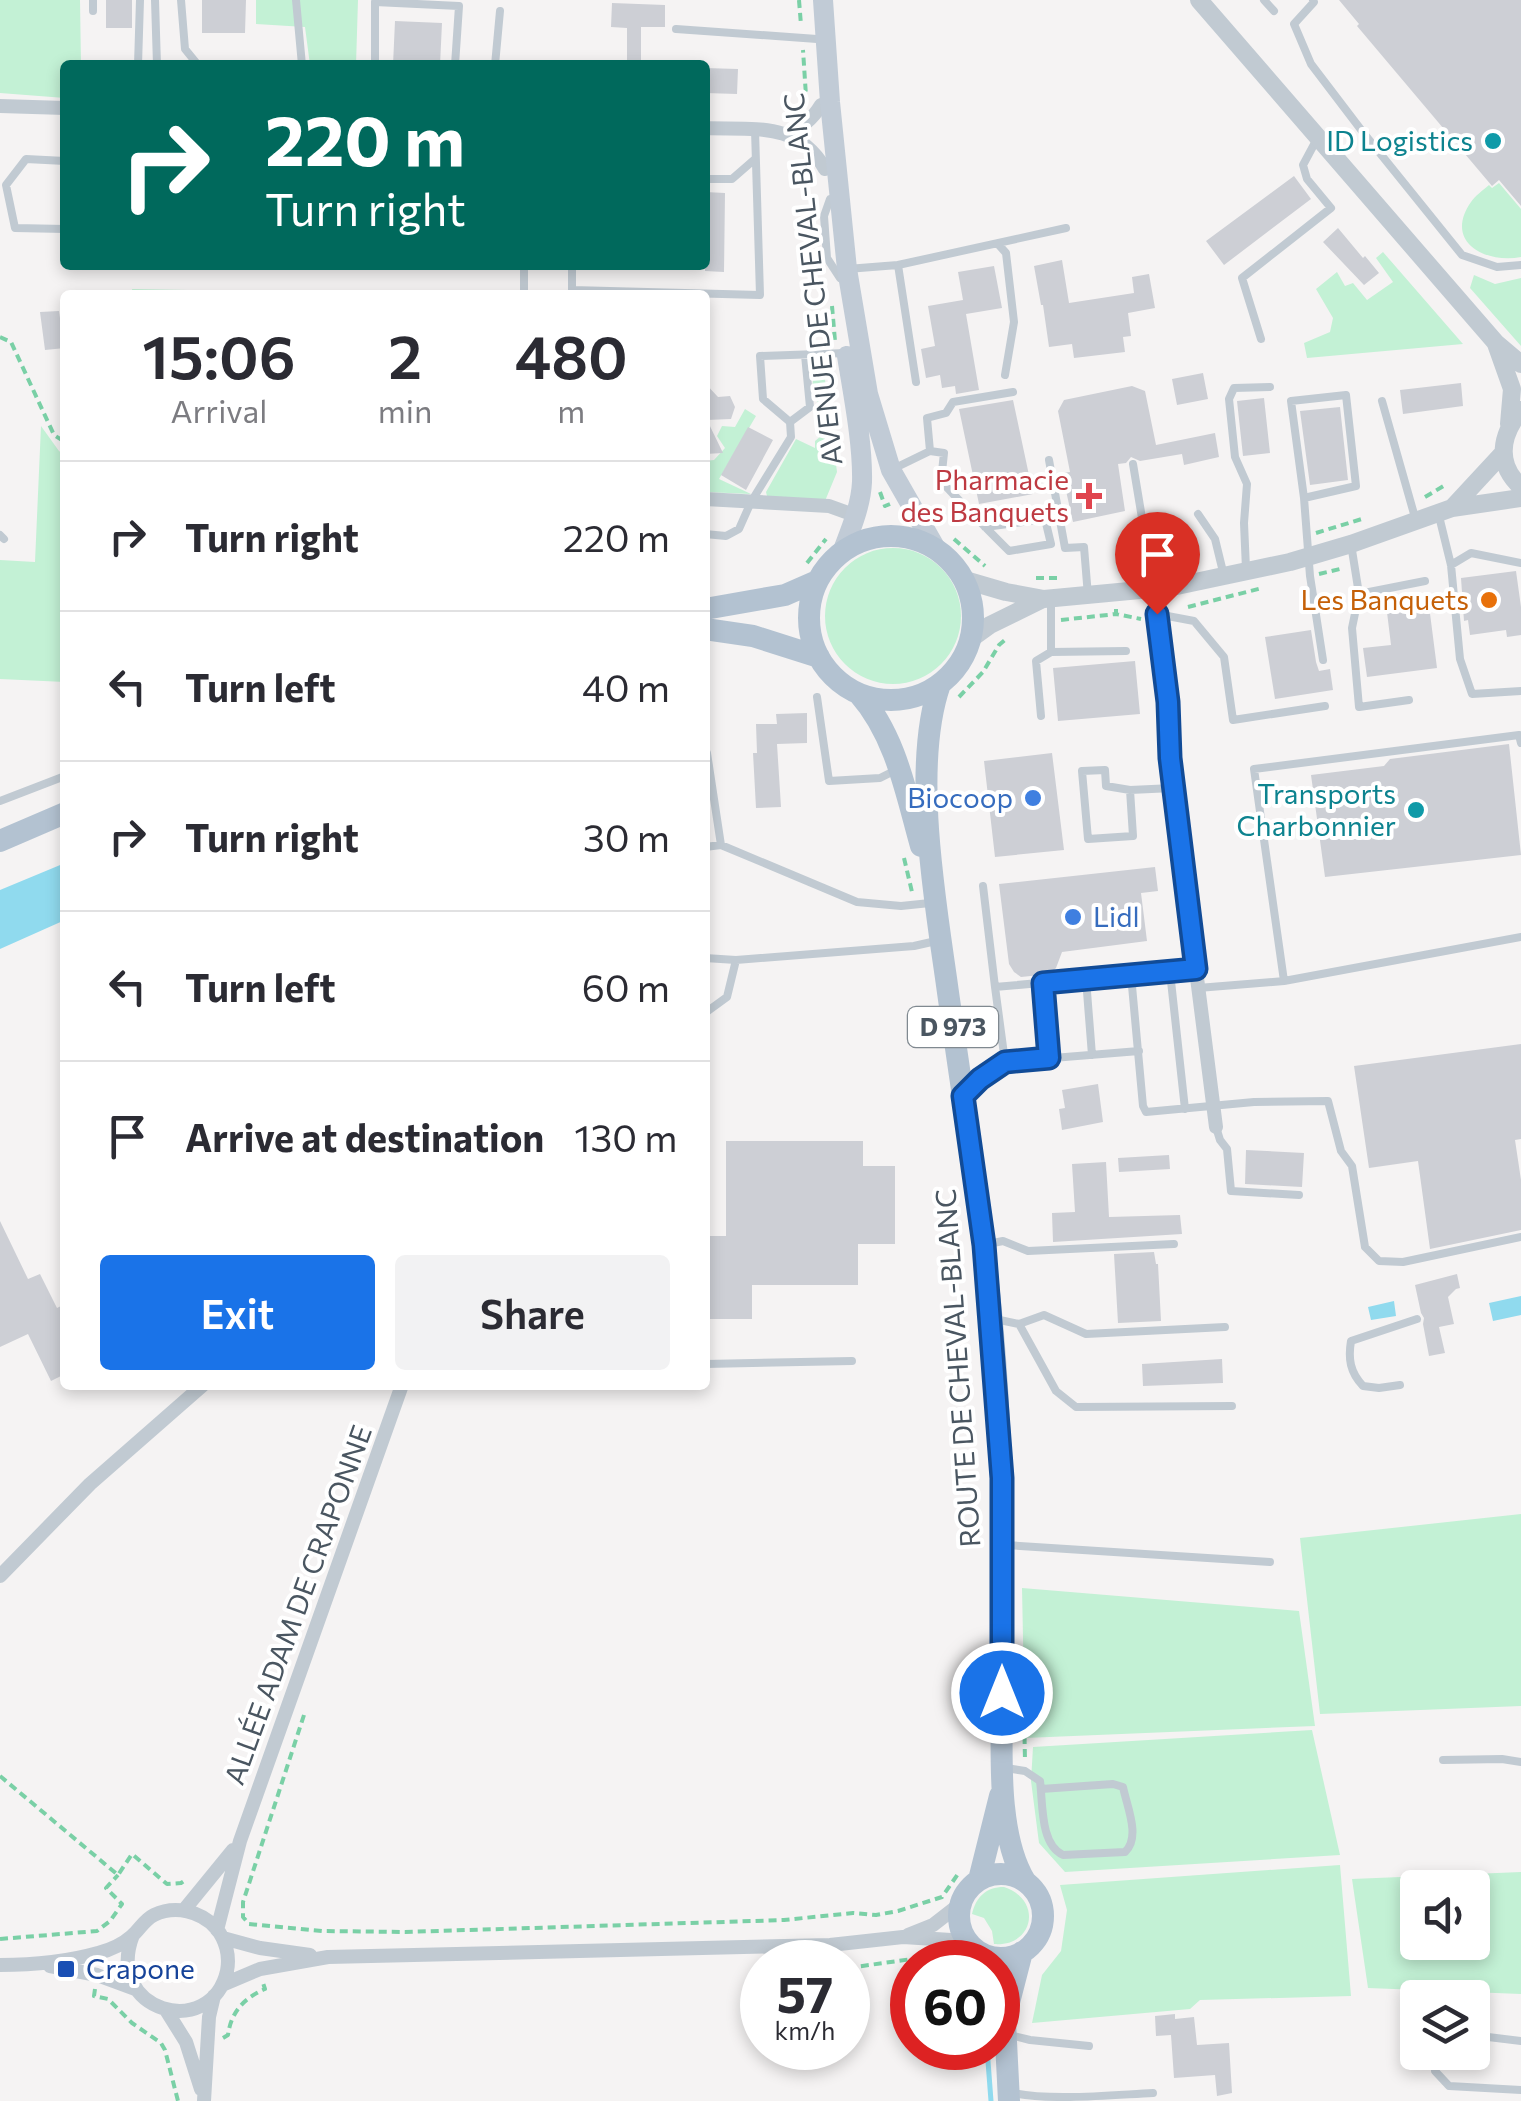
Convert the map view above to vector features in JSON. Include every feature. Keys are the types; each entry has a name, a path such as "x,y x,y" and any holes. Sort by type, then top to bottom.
{"main road":[{"name":"AVENUE DE CHEVAL-BLANC","path":"814,0 830,199 868,394 891,470 911,509 944,543"},
{"name":"AVENUE DE CHEVAL-BLANC","path":"824,0 847,352 862,482 848,513 843,550"},
{"path":"710,608 785,595 808,575 860,541 898,535 944,543 946,556 965,580 972,598 972,638 965,656 954,672 922,694 901,700 860,694 843,684 819,657 809,627 812,596 808,575"},
{"path":"710,631 753,636 819,657"},
{"name":"D 973","path":"934,896 929,746 933,706 940,684"},
{"name":"D 973","path":"860,694 877,714 894,751 934,896"},
{"path":"0,841 60,815"},
{"name":"ROUTE DE CHEVAL-BLANC","path":"934,896 984,1245 1002,1478 1002,1776 1010,1842 1025,1881"},
{"name":"ROUTE DE CHEVAL-BLANC","path":"972,1870 1002,1776"},
{"path":"971,1940 959,1923 960,1904 971,1886 972,1870 1014,1876 1025,1881 1038,1897 1043,1918 1037,1938 1022,1952 1020,1961"},
{"path":"1007,2070 1009,2096"}],"street":[{"path":"1199,0 1496,343 1521,364"},
{"path":"786,133 804,126 821,105"},
{"path":"0,106 60,108"},
{"path":"710,128 786,133 812,148 826,169"},
{"path":"1496,343 1512,389 1515,417 1504,438 1503,453 1512,478 1521,487"},
{"path":"1445,510 1503,453"},
{"path":"710,498 829,506 848,513"},
{"path":"972,638 990,625 1048,598 1087,586 1114,593 1153,589 1308,556 1353,553 1414,512 1521,498"},
{"path":"965,580 1006,592 1048,598"},
{"path":"1153,589 1168,702 1173,788 1216,1127"},
{"path":"0,1576 90,1484 197,1390"},
{"name":"ALLÉE ADAM DE CRAPONNE","path":"240,1842 400,1390"},
{"path":"184,1910 240,1842"},
{"path":"220,1934 240,1842"},
{"path":"132,1935 126,1962 134,1989 143,1999 179,2012 204,2004 218,1990 260,1969 328,1958 830,1945 903,1937 933,1925 960,1904"},
{"path":"0,1966 40,1964 98,1953 121,1944 142,1924 169,1910 184,1910 208,1920 220,1934 228,1962 208,2039 204,2098"},
{"path":"220,1934 260,1948 328,1958"},
{"path":"903,1937 918,1940"},
{"path":"40,1964 97,1975 134,1989"},
{"path":"166,2010 186,2042 204,2098"}],"lane":[{"path":"138,60 140,0"},
{"path":"155,0 158,60"},
{"path":"182,0 185,49 194,60"},
{"path":"296,0 302,60"},
{"path":"1264,0 1274,10"},
{"path":"1313,0 1294,24 1311,64 1362,131 1462,255 1497,267 1521,264"},
{"path":"375,60 376,2 459,6 455,60"},
{"path":"495,60 500,10"},
{"path":"676,30 817,39"},
{"path":"710,293 760,294 755,130"},
{"path":"1261,340 1242,278 1331,208 1308,179 1304,164 1318,137"},
{"path":"710,179 732,179 755,159"},
{"path":"60,162 26,160 3,186 15,228 60,229"},
{"path":"844,274 1066,228"},
{"path":"998,244 1006,253 1014,322 1004,375"},
{"path":"898,265 916,382"},
{"path":"710,534 726,536 739,530 751,502 791,437 790,422 763,398 760,356 847,352"},
{"path":"790,422 810,407 805,354"},
{"path":"1246,572 1247,484 1234,457 1229,399 1234,388 1270,387"},
{"path":"930,451 927,418 946,413 953,402 1013,392"},
{"path":"1304,498 1356,486 1346,396 1291,401 1323,660"},
{"path":"1382,400 1414,512"},
{"path":"891,470 930,451 944,453 941,481 985,528 1009,550 1051,544 1045,518 985,528"},
{"path":"1049,460 1065,548 1084,547 1087,586"},
{"path":"1133,464 1152,557 1153,589"},
{"path":"1445,510 1460,659 1472,694 1521,691"},
{"path":"1198,514 1215,539 1224,576"},
{"path":"1353,553 1359,594 1352,628 1358,706 1409,700"},
{"path":"1451,565 1472,553 1521,564"},
{"path":"1359,594 1425,581"},
{"path":"1048,598 1052,652"},
{"path":"1157,614 1194,621 1224,657 1233,720 1325,706"},
{"path":"1041,716 1036,661 1052,652 1126,651"},
{"path":"817,697 828,781 880,778 898,770"},
{"path":"1284,981 1254,769 1519,735 1521,743"},
{"path":"1130,790 1132,836 1088,839 1082,771 1105,770 1106,786 1130,790 1173,788"},
{"path":"710,773 721,845"},
{"path":"0,801 60,778"},
{"path":"710,846 721,845 856,902 902,906 934,896"},
{"path":"983,886 1005,1062"},
{"path":"1198,988 1284,981 1521,938"},
{"path":"710,958 736,960 914,946 940,940"},
{"path":"710,1009 727,997 736,960"},
{"path":"995,987 1196,969"},
{"path":"1170,972 1184,1110"},
{"path":"1131,975 1146,1112 1328,1101 1340,1152 1352,1166 1364,1247 1379,1261 1403,1262 1521,1238"},
{"path":"1086,979 1092,1055"},
{"path":"1043,983 1049,1058"},
{"path":"963,1096 1005,1062 1139,1051"},
{"path":"1216,1127 1227,1149 1231,1191 1299,1194"},
{"path":"984,1245 1003,1241 1028,1250 1174,1244"},
{"path":"990,1318 1019,1324 1044,1315 1086,1334 1225,1327"},
{"path":"1400,1385 1362,1386 1354,1376 1349,1358 1351,1341 1417,1319"},
{"path":"1019,1324 1056,1391 1076,1407 1232,1406"},
{"path":"710,1364 852,1361"},
{"path":"1002,1544 1270,1562"},
{"path":"1443,1760 1521,1762"},
{"path":"1002,1776 1025,1771 1040,1781 1041,1789 1048,1839 1055,1852 1125,1852 1131,1847 1134,1838 1123,1787 1113,1784 1041,1789"},
{"path":"1020,2035 1030,2040 1089,2046"},
{"path":"1490,2037 1521,2041"},
{"path":"1435,2070 1449,2086 1521,2090"},
{"path":"1009,2096 1053,2099 1153,2093"}],"path":[{"path":"0,336 11,342 54,435 60,439"},
{"path":"1414,512 1464,471 1476,482"},
{"path":"808,575 826,540 848,513"},
{"path":"1307,536 1368,518"},
{"path":"944,543 989,570"},
{"path":"1310,576 1344,568 1353,553"},
{"path":"1032,578 1087,586"},
{"path":"1051,622 1116,614 1140,620 1268,586"},
{"path":"1114,593 1116,614"},
{"path":"950,709 1007,638"},
{"path":"308,1702 243,1902 243,1917 249,1924 322,1931 405,1932 876,1914 942,1896 958,1874 972,1870"},
{"path":"0,1776 118,1875"},
{"path":"0,1939 97,1931 122,1904 106,1888 132,1854 167,1884 180,1883 194,1874 206,1884"},
{"path":"260,1948 263,1927"},
{"path":"208,2039 226,2038 237,2008 265,1989 260,1969"},
{"path":"94,1996 108,1999 161,2043 178,2101"},
{"path":"165,2050 186,2042"}],"green space":[{"path":"0,0 80,0 81,60 60,60 60,98 0,93"},
{"path":"256,0 358,0 356,60 309,60 305,27 256,24"},
{"path":"1499,183 1521,209 1521,257 1494,257 1472,247 1465,239 1464,216 1473,200 1489,185 1492,188"},
{"path":"1383,252 1463,344 1307,358 1304,343 1330,332 1333,318 1316,289 1337,272 1345,286 1353,283 1367,300 1393,282 1376,258"},
{"path":"1474,275 1495,284 1521,278 1521,346 1470,288"},
{"path":"817,370 824,372 837,472 825,501 767,496 796,439 815,448 815,441 821,436 819,430 825,426 813,385"},
{"path":"745,409 756,416 719,479 751,494 710,492 710,460 725,448 717,436 722,426 735,427"},
{"path":"41,426 60,452 60,682 0,679 0,560 35,562"},
{"path":"893,548 919,553 941,568 956,590 961,616 956,642 941,664 919,679 893,684 867,679 845,664 830,642 825,616 830,590 845,568 867,553"},
{"path":"1521,1514 1521,1706 1320,1714 1300,1538"},
{"path":"1022,1588 1299,1611 1315,1726 1025,1738"},
{"path":"1312,1730 1340,1855 1065,1872 1039,1843 1031,1781 1033,1747"},
{"path":"1340,1865 1351,1996 1200,2000 1190,2009 1032,2023 1042,1975 1061,1951 1067,1910 1060,1885"},
{"path":"1521,1872 1521,1994 1490,1993 1490,1980 1400,1980 1400,1989 1368,1988 1352,1879 1400,1877 1400,1960 1490,1960 1490,1873"},
{"path":"1004,1887 1025,1902 1029,1922 1014,1940 993,1940 984,1918 972,1914 983,1894"}],"water":[{"path":"60,865 60,922 0,949 0,890"},
{"path":"1521,1296 1521,1315 1493,1321 1489,1303"},
{"path":"1394,1301 1396,1316 1371,1320 1368,1307"}],"building":[{"path":"106,0 132,0 132,28 106,28"},
{"path":"202,0 246,0 245,33 202,33"},
{"name":"ID Logistics","path":"1339,0 1521,0 1521,206 1499,180 1492,186"},
{"path":"612,3 665,5 665,27 641,27 641,60 627,60 627,28 611,27"},
{"path":"395,21 442,23 440,60 393,60"},
{"path":"710,68 738,69 737,94 710,93"},
{"path":"1294,176 1311,199 1224,265 1206,241"},
{"path":"710,192 725,193 724,272 705,271 710,270"},
{"path":"1338,228 1379,273 1364,285 1323,242"},
{"path":"1062,260 1069,303 1134,293 1132,277 1149,274 1155,308 1128,313 1131,336 1123,337 1125,352 1074,358 1072,344 1049,347 1034,266"},
{"path":"994,266 1002,308 966,314 979,390 956,394 955,386 942,388 940,375 926,378 921,349 935,346 928,306 963,300 958,272"},
{"path":"59,311 60,348 45,350 40,312"},
{"path":"1203,373 1208,399 1177,405 1172,379"},
{"path":"1461,383 1463,406 1403,414 1400,390"},
{"path":"1132,386 1145,391 1156,445 1215,433 1219,457 1184,465 1182,454 1140,461 1131,457 1118,464 1125,511 1073,522 1062,473 1070,472 1058,411 1064,400"},
{"path":"710,388 718,397 730,396 735,407 731,419 710,420"},
{"path":"1264,398 1270,453 1243,456 1237,401"},
{"path":"1013,400 1033,494 979,504 959,409"},
{"path":"1340,407 1348,480 1310,485 1300,411"},
{"path":"710,426 723,453 710,454"},
{"path":"748,427 773,440 746,490 721,475"},
{"name":"Les Banquets","path":"1516,571 1521,635 1507,637 1506,630 1470,635 1468,620 1464,621 1461,578"},
{"path":"1428,598 1437,668 1367,677 1363,648 1391,645 1386,604"},
{"path":"1311,630 1319,671 1330,669 1333,690 1275,699 1265,637"},
{"path":"1135,661 1140,714 1058,721 1053,668"},
{"path":"807,713 807,743 777,744 781,807 756,808 756,724 777,724 776,714"},
{"name":"Transports Charbonnier","path":"1509,744 1521,855 1325,877 1311,775 1384,766 1390,759"},
{"path":"1052,753 1064,850 995,857 984,761"},
{"name":"Lidl","path":"1155,867 1158,891 1141,893 1147,941 1062,952 1050,974 1021,977 1014,972 1009,964 999,884"},
{"path":"1521,1044 1521,1139 1515,1140 1521,1180 1521,1230 1430,1249 1418,1161 1369,1168 1354,1066"},
{"path":"1098,1084 1103,1122 1062,1130 1062,1090"},
{"path":"726,1141 863,1141 863,1166 895,1166 895,1244 858,1244 858,1285 752,1285 752,1319 710,1319 710,1236 726,1236"},
{"path":"1246,1150 1304,1153 1302,1187 1245,1184"},
{"path":"1169,1155 1170,1169 1119,1172 1118,1158"},
{"path":"1106,1162 1109,1217 1180,1215 1182,1234 1053,1242 1052,1213 1075,1212 1072,1164"},
{"path":"0,1221 28,1279 40,1274 57,1308 60,1306 60,1376 51,1381 28,1334 0,1347"},
{"path":"1154,1252 1161,1321 1118,1323 1114,1254"},
{"path":"1457,1274 1460,1288 1448,1297 1454,1324 1439,1327 1445,1353 1429,1356 1415,1285"},
{"path":"1222,1359 1223,1383 1143,1386 1142,1364"},
{"path":"1175,2014 1175,2019 1194,2017 1197,2045 1229,2043 1232,2093 1217,2096 1215,2075 1174,2078 1171,2035 1156,2036 1155,2016"}],"waterway":[{"path":"989,2070 991,2101"}],"place":[{"name":"ID Logistics","path":"1493,141"},
{"name":"Pharmacie des Banquets","path":"1089,496"},
{"name":"Les Banquets","path":"1489,600"},
{"name":"Biocoop","path":"1033,798"},
{"name":"Transports Charbonnier","path":"1416,810"},
{"name":"Lidl","path":"1073,917"},
{"name":"Crapone","path":"66,1969"}],"route":[{"path":"1002,1693 1002,1478 984,1245 963,1096 1005,1062 1049,1058 1043,983 1196,969 1157,614"}]}
